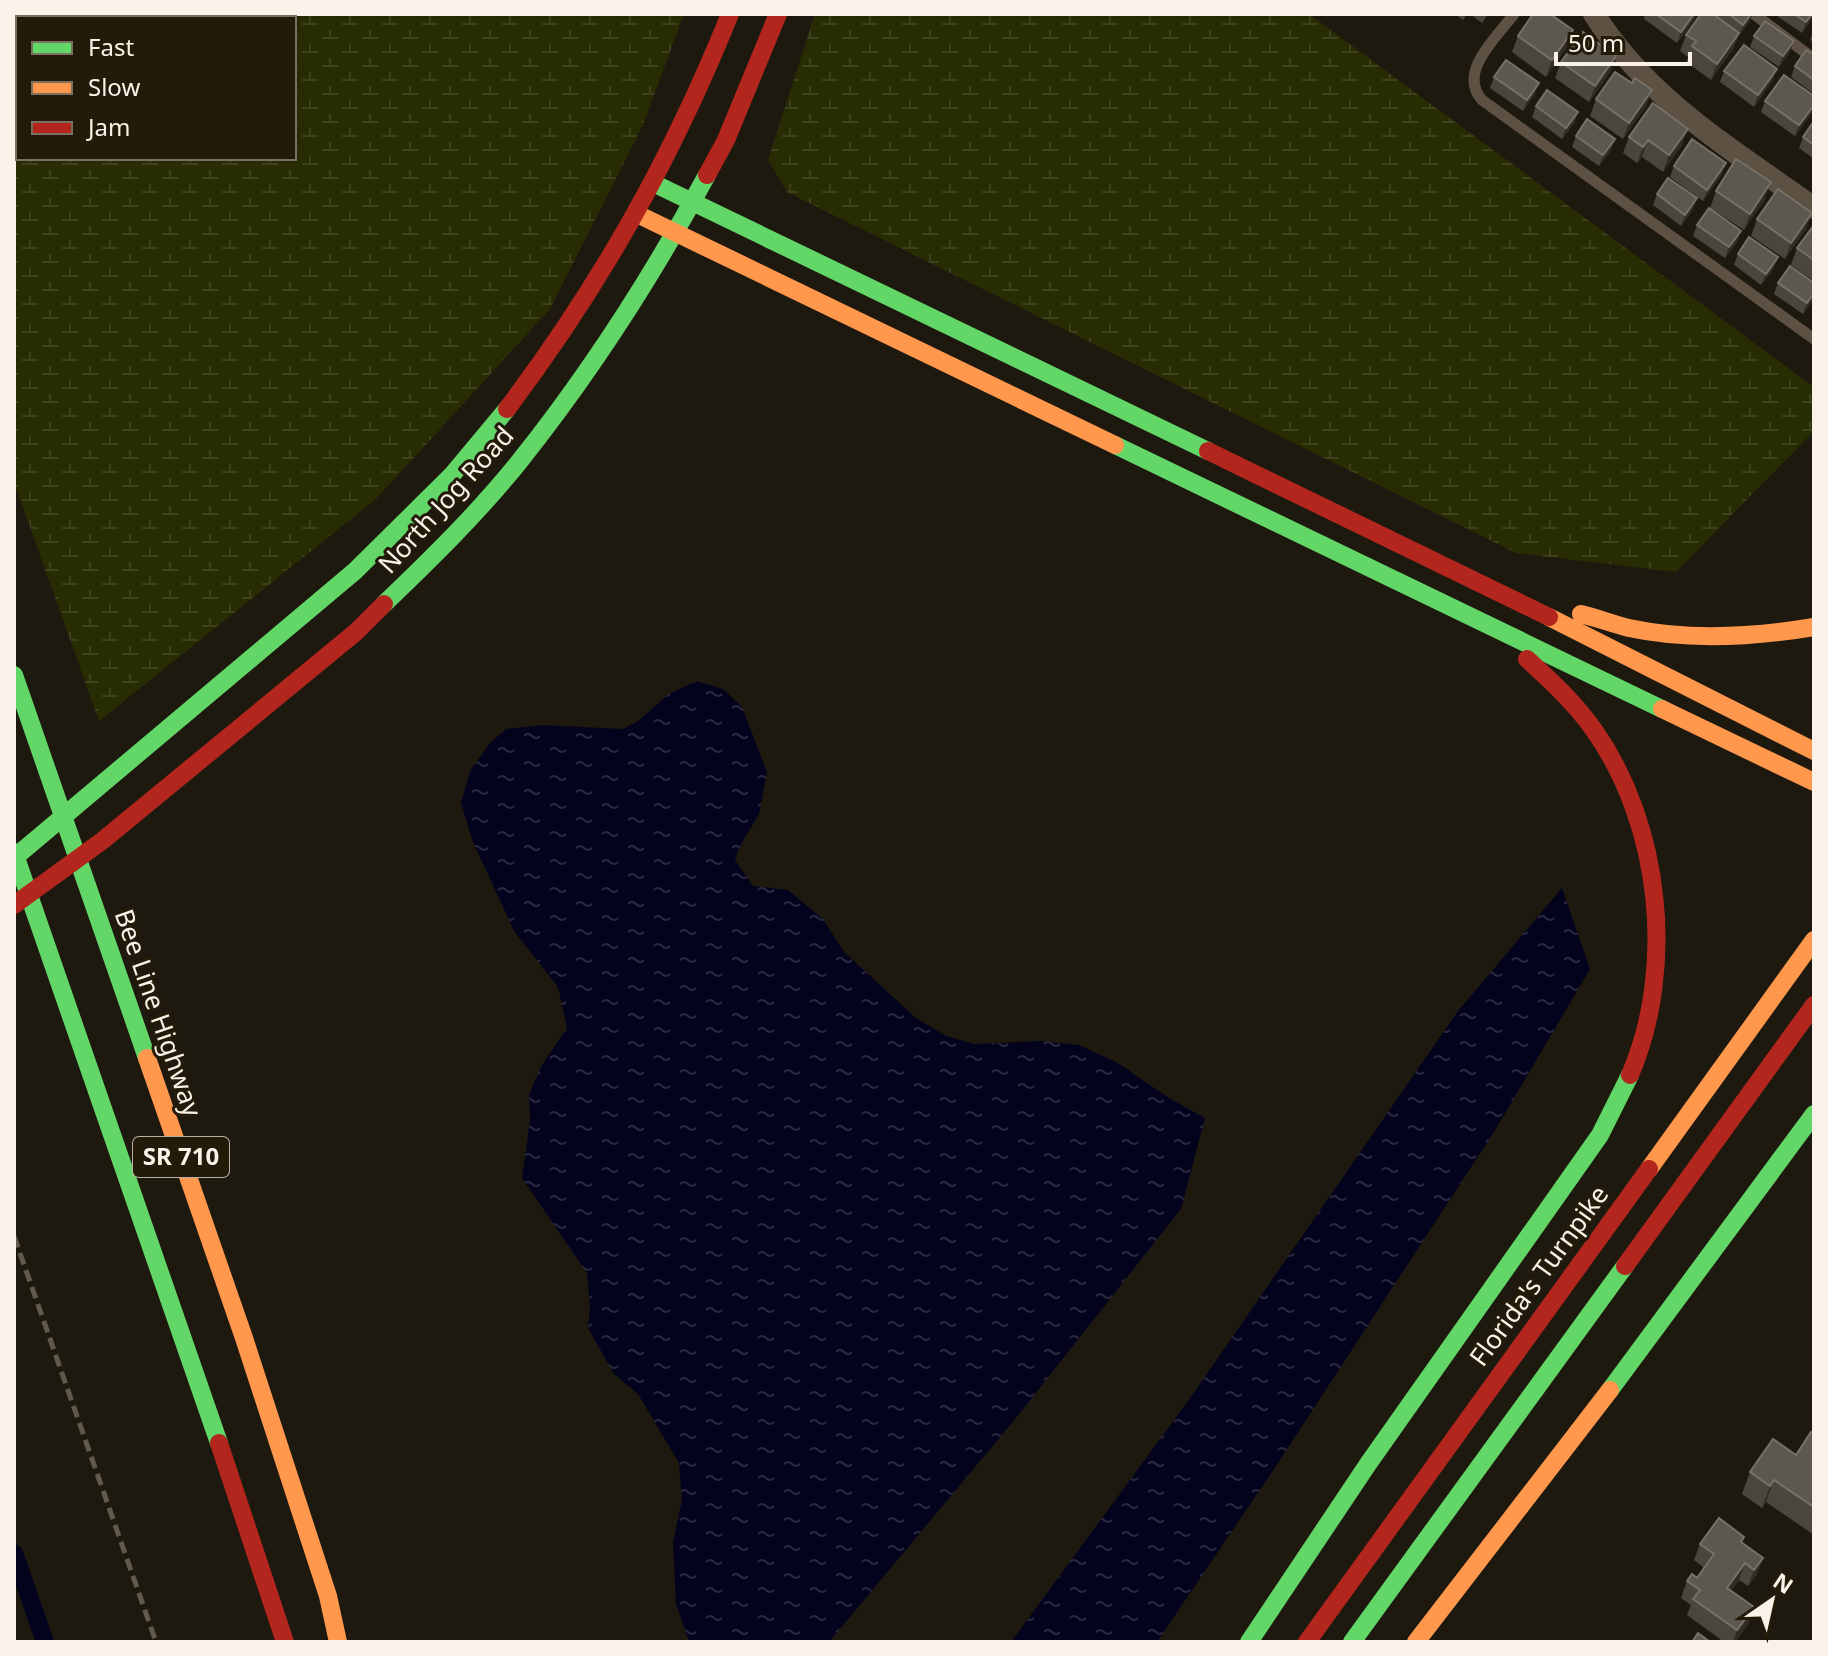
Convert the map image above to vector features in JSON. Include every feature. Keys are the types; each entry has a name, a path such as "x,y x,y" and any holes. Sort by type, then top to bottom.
{"main road":[{"name":"North Jog Road","path":"15,856 327,597 402,528 483,437 530,378 615,253 683,124 730,14"},
{"name":"North Jog Road","path":"14,905 102,841 356,632 431,559 517,464 563,404 675,234 726,140 778,14"},
{"path":"653,183 1479,622 1814,782"},
{"path":"637,214 675,234 1490,587 1814,751"},
{"path":"1490,587 1629,628 1688,635 1761,634 1814,627"},
{"path":"1249,1642 1368,1464 1600,1135 1628,1082 1648,1019 1657,953 1654,887 1641,829 1615,764 1588,721 1551,677 1479,622"},
{"name":"Bee Line Highway","path":"14,675 244,1338 328,1596 338,1642"},
{"name":"SR 710","path":"15,856 196,1375 285,1642"},
{"name":"Florida's Turnpike","path":"1307,1642 1814,940"},
{"path":"1352,1642 1814,1005"},
{"path":"1416,1642 1613,1386 1814,1114"}],"street":[{"path":"1594,14 1615,47 1663,97 1814,208"}],"lane":[{"path":"1514,14 1473,71 1475,92 1482,100 1814,339"},
{"path":"1754,14 1814,59"}],"green space":[{"path":"14,14 684,14 643,125 550,309 376,499 99,721 14,482"},
{"path":"815,14 1309,14 1814,387 1814,431 1676,572 1516,553 787,192 768,160"}],"water":[{"path":"696,681 723,689 742,707 767,772 759,814 735,860 753,886 788,890 823,919 844,952 916,1018 946,1036 975,1044 1039,1041 1079,1045 1118,1063 1205,1118 1181,1209 1016,1418 829,1642 689,1642 676,1604 673,1542 682,1500 679,1463 638,1394 614,1374 588,1328 587,1273 522,1178 530,1120 529,1094 542,1065 567,1028 558,987 514,931 473,842 461,803 470,771 490,743 506,729 543,725 623,729 638,721 669,694"},
{"path":"1562,888 1590,969 1494,1132 1157,1642 1011,1642 1188,1401 1458,1011"}],"building":[{"path":"1533,14 1550,14 1573,30 1552,60 1518,36"},
{"path":"1656,14 1694,14 1681,32"},
{"path":"1701,14 1713,14 1739,33 1717,64 1692,46 1696,41 1686,35"},
{"path":"1729,14 1751,14 1743,25"},
{"path":"1794,14 1812,14 1806,22"},
{"path":"1765,21 1794,41 1783,56 1754,36"},
{"path":"1583,32 1616,56 1595,86 1561,62"},
{"path":"1744,45 1777,69 1758,95 1724,71"},
{"path":"1806,50 1814,55 1814,80 1795,66"},
{"path":"1506,60 1539,83 1527,100 1494,77"},
{"path":"1615,72 1632,83 1635,78 1652,90 1629,123 1596,99"},
{"path":"1784,75 1814,96 1814,105 1799,125 1765,101"},
{"path":"1547,90 1578,112 1566,128 1536,106"},
{"path":"1653,103 1688,129 1669,155 1648,140 1643,147 1629,137"},
{"path":"1587,119 1615,139 1603,155 1576,136"},
{"path":"1814,121 1814,145 1803,137"},
{"path":"1692,139 1726,163 1707,190 1674,166"},
{"path":"1736,159 1771,182 1750,214 1716,191"},
{"path":"1668,178 1697,198 1685,215 1657,194"},
{"path":"1778,189 1812,213 1791,243 1757,219"},
{"path":"1709,208 1741,231 1729,247 1697,225"},
{"path":"1814,225 1814,260 1797,248"},
{"path":"1749,237 1778,257 1766,274 1738,254"},
{"path":"1790,266 1814,283 1814,293 1807,303 1778,283"},
{"path":"1811,1432 1814,1434 1814,1507 1774,1480 1770,1486 1750,1472 1773,1439 1796,1455"},
{"path":"1719,1518 1744,1537 1741,1542 1763,1558 1754,1570 1745,1563 1727,1588 1754,1607 1737,1630 1693,1599 1700,1590 1687,1581 1692,1574 1697,1578 1714,1554 1700,1544"},
{"path":"1698,1633 1710,1642 1692,1642"}],"waterway":[{"path":"14,1553 45,1642"}],"railway":[{"path":"14,1236 156,1642"}],"traffic: fast":[{"path":"384,604 471,517 571,394 665,250 707,175"},
{"path":"653,183 1208,451"},
{"path":"14,858 355,571 452,475 507,409"},
{"path":"1115,445 1662,709"},
{"path":"14,675 147,1058"},
{"path":"14,852 219,1443"},
{"path":"1249,1642 1368,1464 1600,1135 1630,1075"},
{"path":"1610,1390 1814,1114"},
{"path":"1352,1642 1625,1266"}],"traffic: slow":[{"path":"637,214 1115,445"},
{"path":"1581,614 1629,628 1675,635 1745,635 1814,627"},
{"path":"1549,617 1814,751"},
{"path":"1662,709 1814,782"},
{"path":"1649,1169 1814,940"},
{"path":"147,1058 244,1338 328,1596 338,1642"},
{"path":"1416,1642 1610,1390"}],"traffic: jam":[{"path":"507,409 573,315 632,219 683,120 730,14"},
{"path":"707,175 726,140 778,14"},
{"path":"1208,451 1549,617"},
{"path":"14,905 102,841 356,632 384,604"},
{"path":"1527,659 1571,701 1594,730 1617,768 1647,853 1654,898 1656,944 1653,989 1644,1033 1630,1075"},
{"path":"1625,1266 1814,1005"},
{"path":"1307,1642 1649,1169"},
{"path":"219,1443 285,1642"}]}
